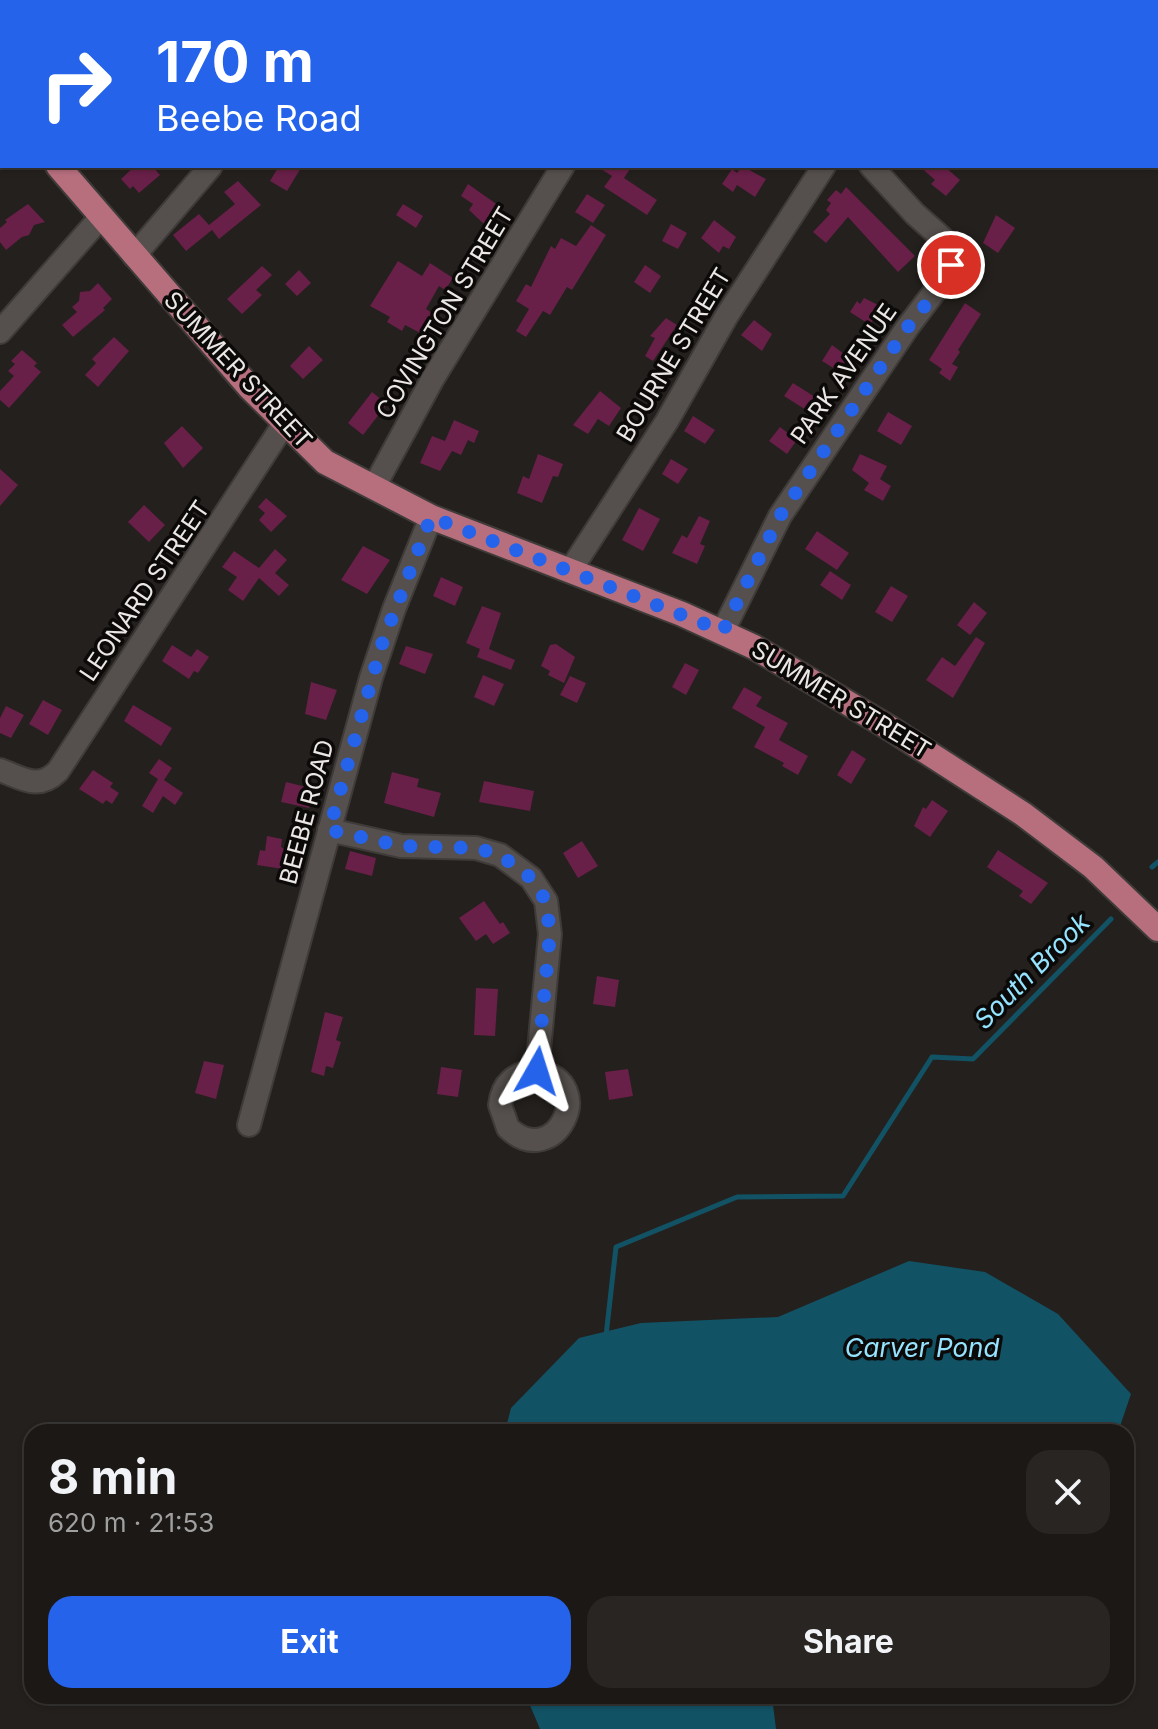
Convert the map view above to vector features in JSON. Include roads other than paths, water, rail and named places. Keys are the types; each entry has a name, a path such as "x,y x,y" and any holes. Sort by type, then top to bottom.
{"main road":[{"name":"SUMMER STREET","path":"60,168 284,424 325,462 431,517 723,631 852,705 1012,806 1093,867 1158,929"}],"street":[{"path":"134,256 209,168"},
{"name":"COVINGTON STREET","path":"374,487 432,380 562,168"},
{"name":"BOURNE STREET","path":"570,571 667,421 726,317 823,168"},
{"name":"PARK AVENUE","path":"723,631 761,548 787,506 907,328 950,271 950,252 942,238 873,168"},
{"path":"0,332 101,217"},
{"name":"LEONARD STREET","path":"0,770 26,782 43,781 58,771 284,424"},
{"name":"BEEBE ROAD","path":"249,1125 382,644 431,517"},
{"path":"329,830 401,846 476,848 500,855 531,878 546,901 550,934 537,1071"}],"water":[{"name":"Carver Pond","path":"909,1261 985,1272 1058,1314 1131,1394 1121,1424 507,1424 511,1408 579,1338 641,1323 778,1317"},
{"path":"529,1704 774,1704 776,1729 540,1729"}],"waterway":[{"name":"South Brook","path":"1152,867 1158,862"},
{"name":"South Brook","path":"606,1336 616,1247 737,1197 843,1196 932,1057 973,1059 1111,919"}]}
